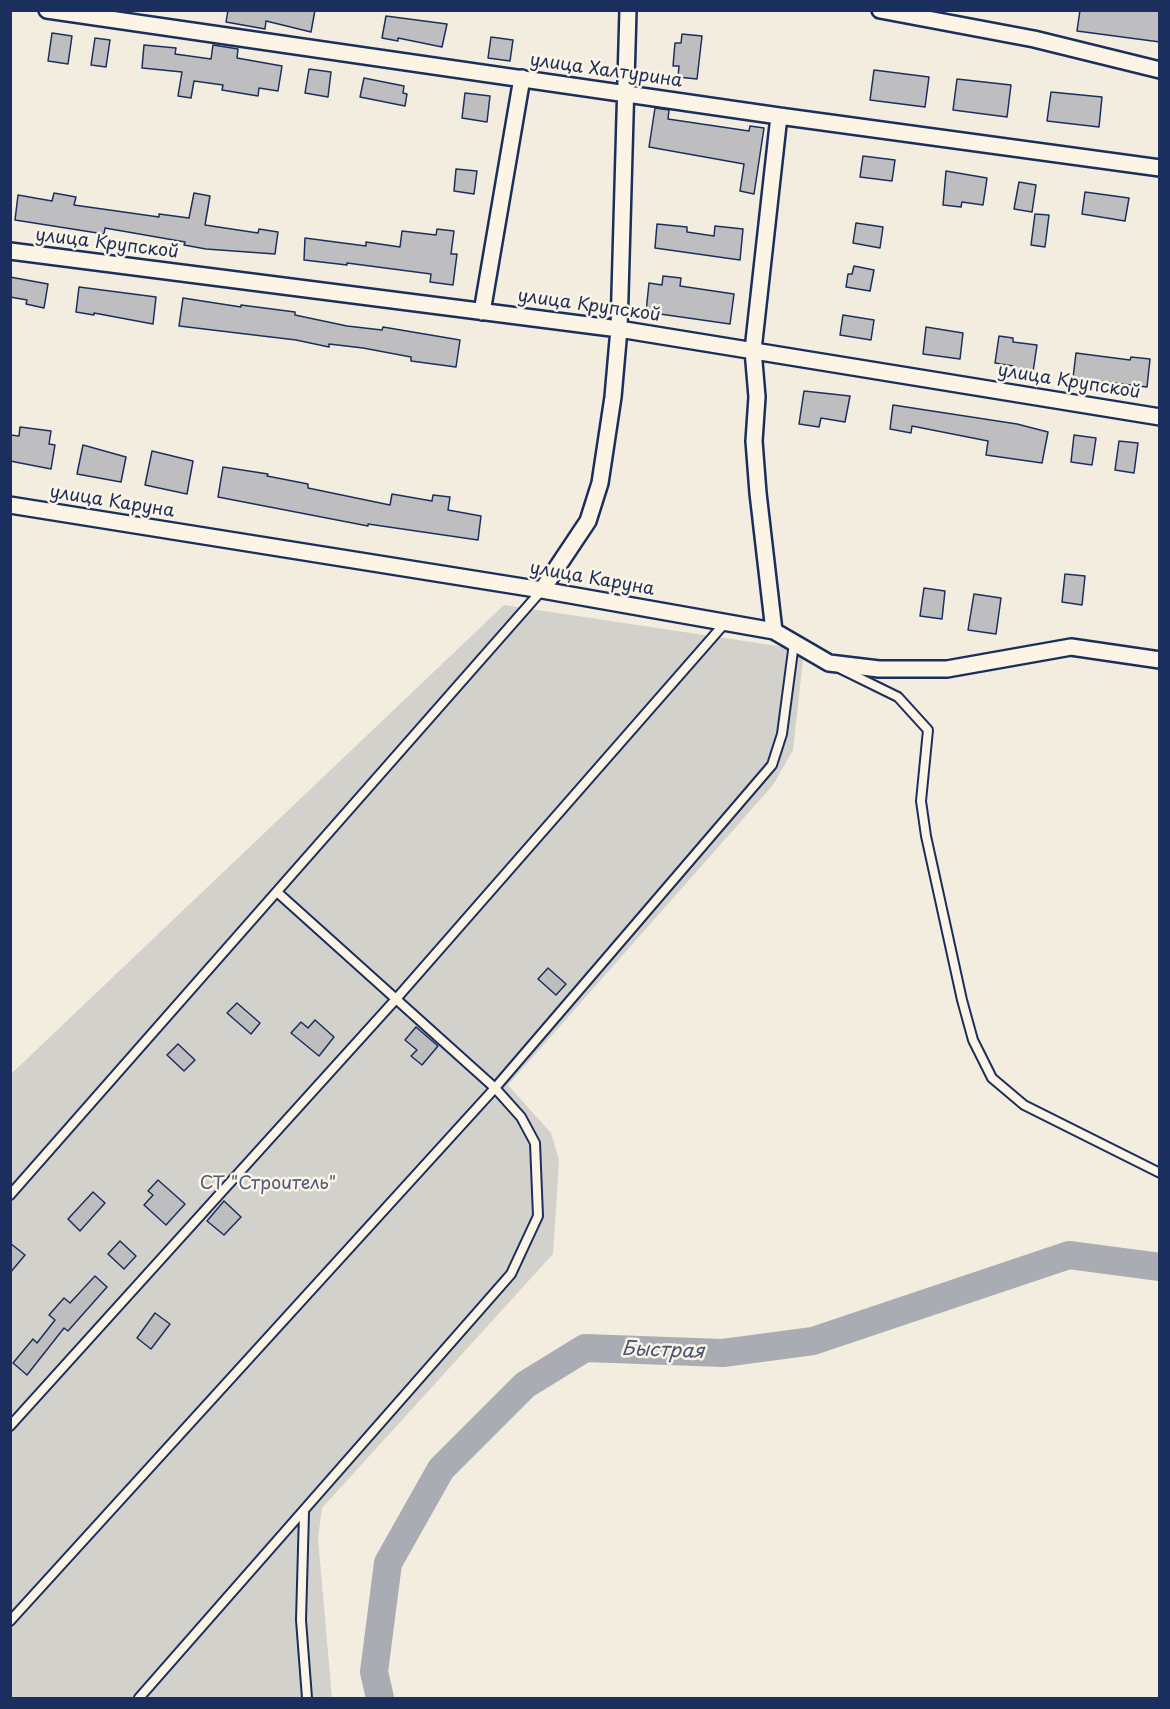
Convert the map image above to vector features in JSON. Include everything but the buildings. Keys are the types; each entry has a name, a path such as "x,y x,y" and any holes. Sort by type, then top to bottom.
{"street":[{"name":"улица Халтурина","path":"47,10 779,116 1160,168"},
{"path":"542,590 588,520 600,483 613,397 619,329 628,10"},
{"path":"880,10 1034,39 1160,70"},
{"path":"482,312 522,78"},
{"path":"774,631 754,441 756,397 753,350 779,116"},
{"name":"улица Крупской","path":"10,251 619,329 1160,417"},
{"name":"улица Каруна","path":"10,506 542,590 774,631 829,663 879,669 947,669 1071,647 1160,660"}],"lane":[{"path":"10,1195 542,590"},
{"path":"10,1426 396,999 726,623"},
{"path":"10,1621 495,1088 772,765 782,734 794,643"},
{"path":"829,663 898,697 928,730 921,801 926,836 962,1000 973,1040 992,1078 1024,1105 1160,1173"},
{"path":"139,1698 304,1513 511,1274 538,1216 535,1143 520,1117 495,1088 277,892"},
{"path":"304,1513 301,1620 308,1698"}],"green space":[{"name":"СТ \"Строитель\"","path":"504,605 804,650 793,750 773,785 508,1085 551,1133 559,1160 553,1254 322,1508 318,1538 332,1698 11,1698 11,1074"}],"waterway":[{"name":"Быстрая","path":"380,1698 374,1672 388,1563 441,1469 525,1385 585,1348 723,1353 813,1341 1069,1255 1160,1267"}]}
